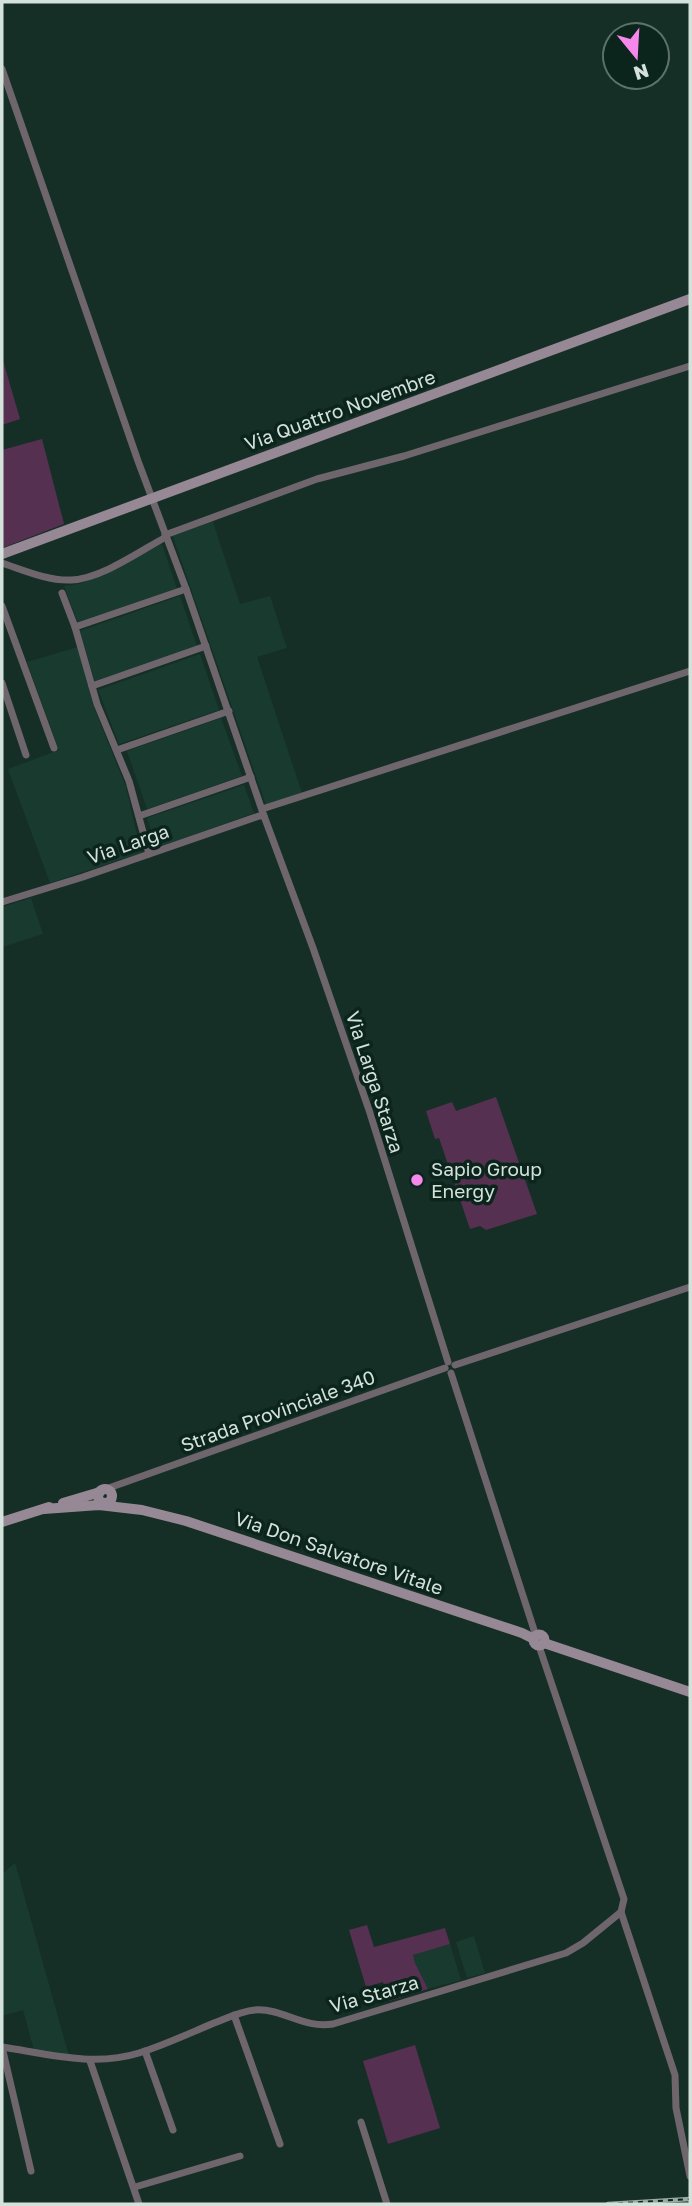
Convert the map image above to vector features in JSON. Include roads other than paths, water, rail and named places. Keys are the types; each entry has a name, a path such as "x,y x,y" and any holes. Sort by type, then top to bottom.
{"street":[{"name":"Via Larga Starza","path":"2,69 369,1110 624,1899 621,1912 675,2075 676,2108 690,2176"},
{"name":"Via Quattro Novembre","path":"2,554 690,299"},
{"path":"2,563 56,579 83,579 166,536 317,479 404,456 690,366"},
{"path":"75,627 186,589"},
{"path":"62,593 75,627 97,704 117,750 149,854"},
{"path":"2,606 54,748"},
{"path":"92,686 206,646"},
{"name":"Via Larga","path":"2,902 149,854 263,812 690,671"},
{"path":"2,683 26,755"},
{"path":"117,750 229,711"},
{"path":"139,816 251,777"},
{"name":"Strada Provinciale 340","path":"106,1498 122,1483 450,1367 690,1287"},
{"name":"Via Don Salvatore Vitale","path":"2,1522 44,1509 106,1498 131,1508 186,1521 690,1692"},
{"name":"Via Starza","path":"2,2047 90,2061 114,2059 145,2051 234,2015 255,2010 271,2012 307,2024 333,2024 566,1953 583,1944 621,1912"},
{"path":"234,2015 279,2144"},
{"path":"2,2047 31,2171"},
{"path":"145,2051 173,2130"},
{"path":"90,2061 139,2204"},
{"path":"361,2122 387,2204"},
{"path":"135,2187 240,2156"}],"railway":[{"path":"608,2204 690,2199"}],"place":[{"name":"Sapio Group Energy","path":"417,1180"}]}
